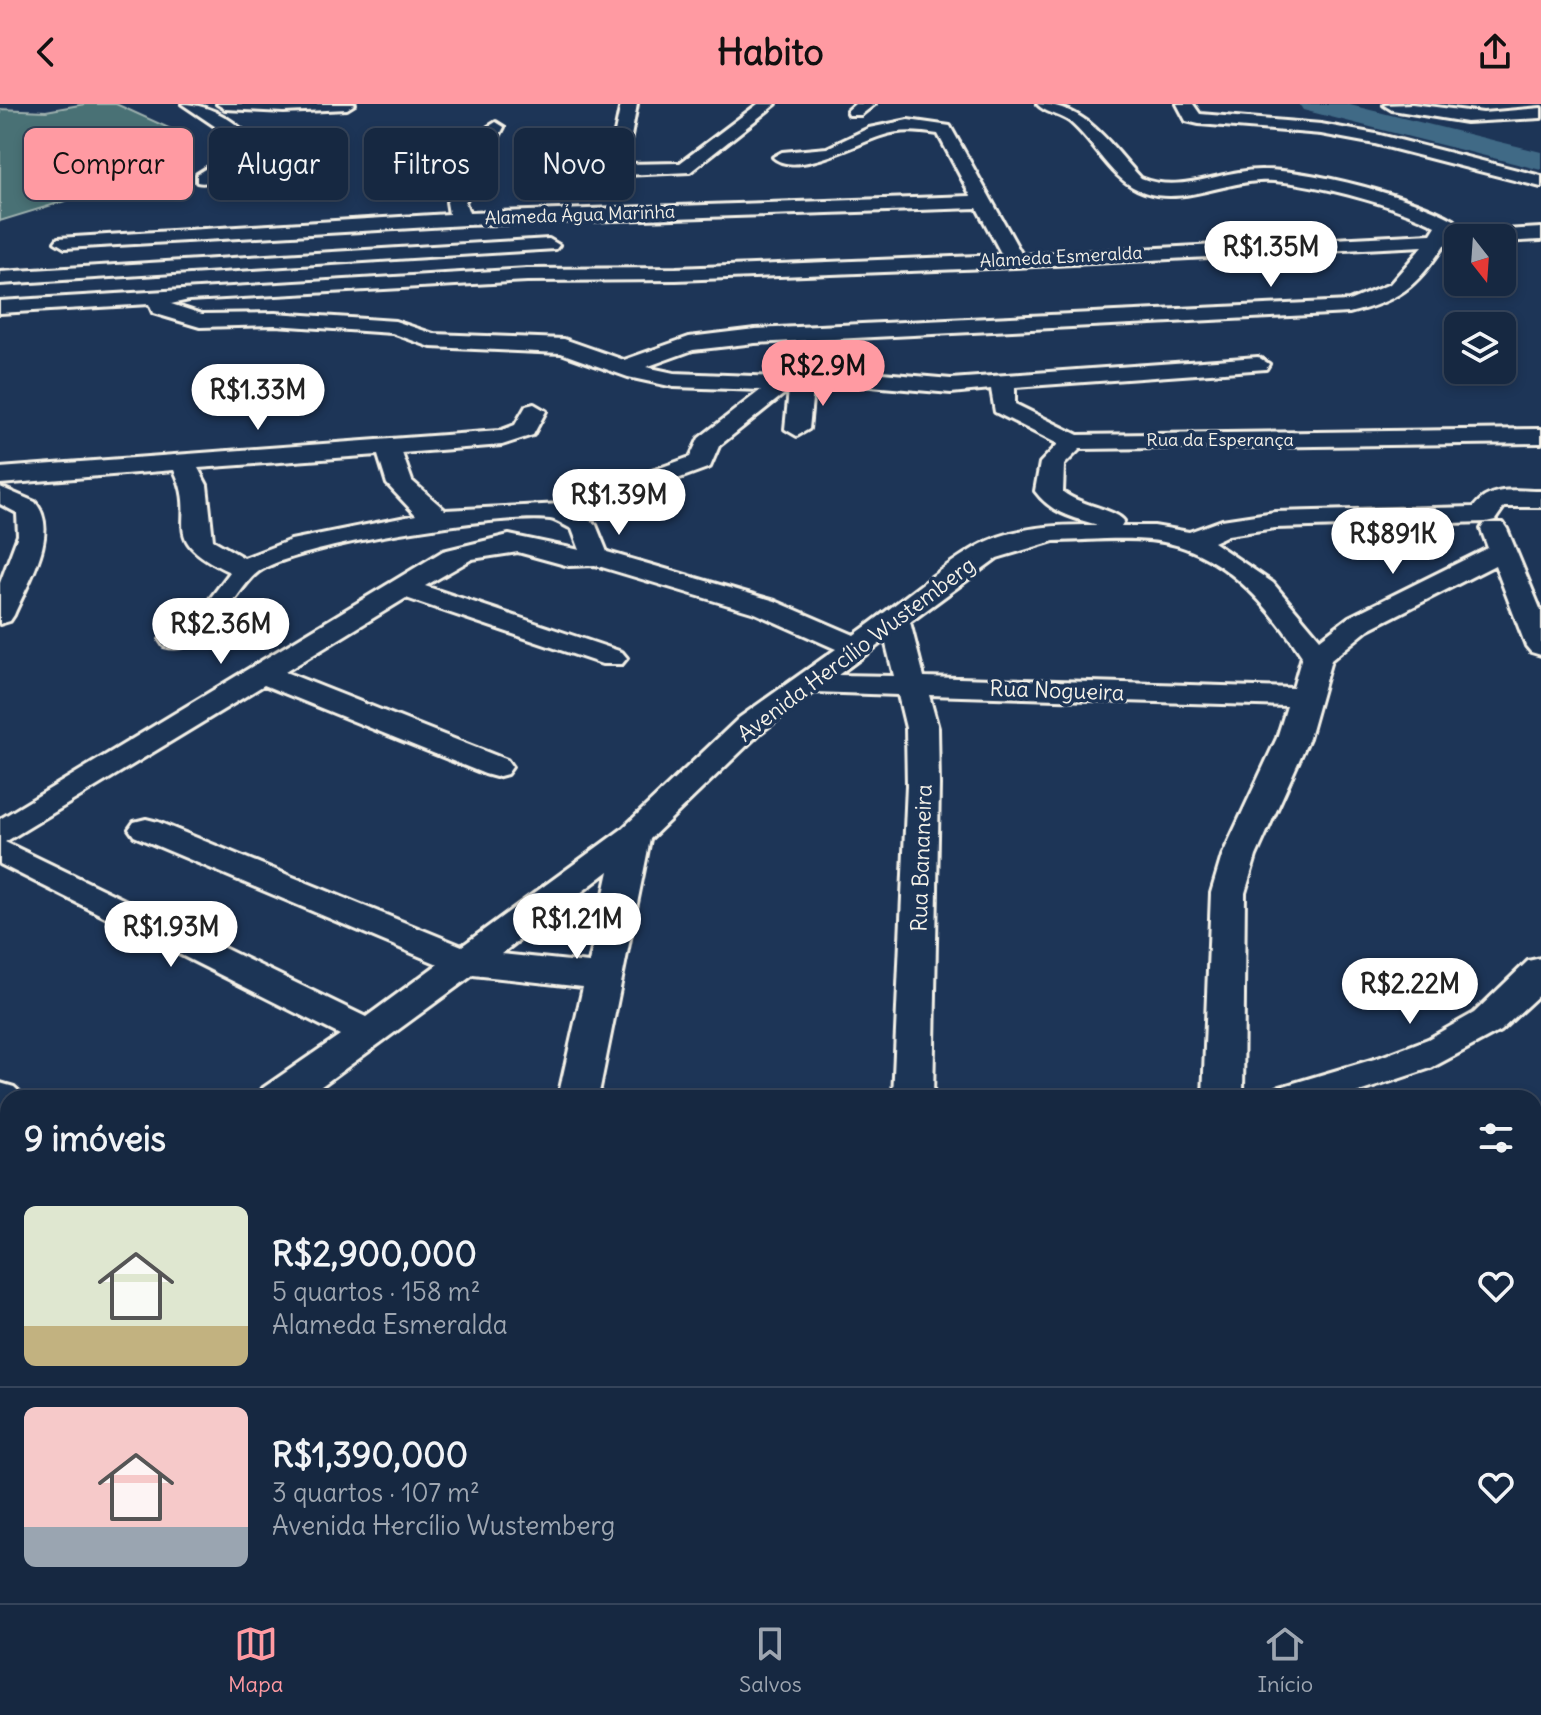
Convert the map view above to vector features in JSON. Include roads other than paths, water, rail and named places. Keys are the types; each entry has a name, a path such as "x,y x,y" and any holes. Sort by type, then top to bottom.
{"street":[{"path":"211,106 347,104"},
{"path":"624,128 629,104"},
{"path":"634,170 664,171 694,188 768,104"},
{"path":"623,368 689,344 755,336 1312,310 1374,302 1401,288 1447,224 1439,217 1277,176 1246,177 1188,189 1147,189 1135,182 1074,117 1045,104"},
{"path":"1185,104 1192,117 1199,119 1272,123 1349,134 1541,182"},
{"path":"1392,105 1472,119 1512,119 1541,113"},
{"path":"203,178 235,161 250,148 247,141 223,124 211,106"},
{"path":"782,157 831,153 875,132 908,125 944,130 1015,261"},
{"path":"465,219 459,215 456,202 496,127"},
{"name":"Alameda Água Marinha","path":"65,242 607,214 694,188 983,202"},
{"path":"607,214 610,200"},
{"path":"527,275 569,215"},
{"name":"Alameda Esmeralda","path":"0,307 527,275 676,274 1015,261 1541,234"},
{"path":"0,278 549,245"},
{"path":"166,297 159,301 161,308 200,321 275,319 395,327 431,340 564,346 623,368 674,380 792,383 850,378 951,386 1258,364"},
{"path":"1003,381 1003,407"},
{"path":"792,383 797,429"},
{"path":"174,640 213,614 246,569 291,548 441,518 561,513 701,462 708,443 792,383"},
{"path":"951,386 1003,407 1074,442 1052,463 1048,491 1056,502 1154,534"},
{"path":"0,476 388,448 514,435 524,430 534,411"},
{"name":"Rua da Esperança","path":"1074,442 1541,436"},
{"path":"388,448 409,496 441,518"},
{"path":"182,462 194,485 196,530 200,543 209,552 246,569"},
{"path":"0,495 27,508 33,516 33,533 0,615"},
{"path":"1541,499 1498,499 1487,507 1486,514 1504,550 1541,646"},
{"path":"561,513 583,525 596,557"},
{"path":"1192,541 1222,528 1275,520 1486,514"},
{"name":"Avenida Hercílio Wustemberg","path":"288,1090 369,1034 634,836 715,755 987,552 1022,539 1079,532 1154,534 1192,541"},
{"path":"1192,541 1251,576 1274,596 1289,612 1317,656"},
{"path":"0,833 453,557 488,545 530,546 570,560 596,557 765,607 856,647"},
{"path":"1223,1090 1228,893 1239,856 1279,774 1317,656 1359,623 1504,550"},
{"path":"404,588 612,658"},
{"name":"Rua Bananeira","path":"895,621 914,686 922,728 913,1090"},
{"path":"261,673 496,767"},
{"name":"Rua Nogueira","path":"808,683 1306,697"},
{"path":"146,829 466,962 604,977"},
{"path":"580,1090 634,836"},
{"path":"0,851 369,1034"},
{"path":"1318,1090 1370,1075 1445,1046 1488,1021 1541,970"}],"waterway":[{"path":"1313,104 1541,161"}]}
